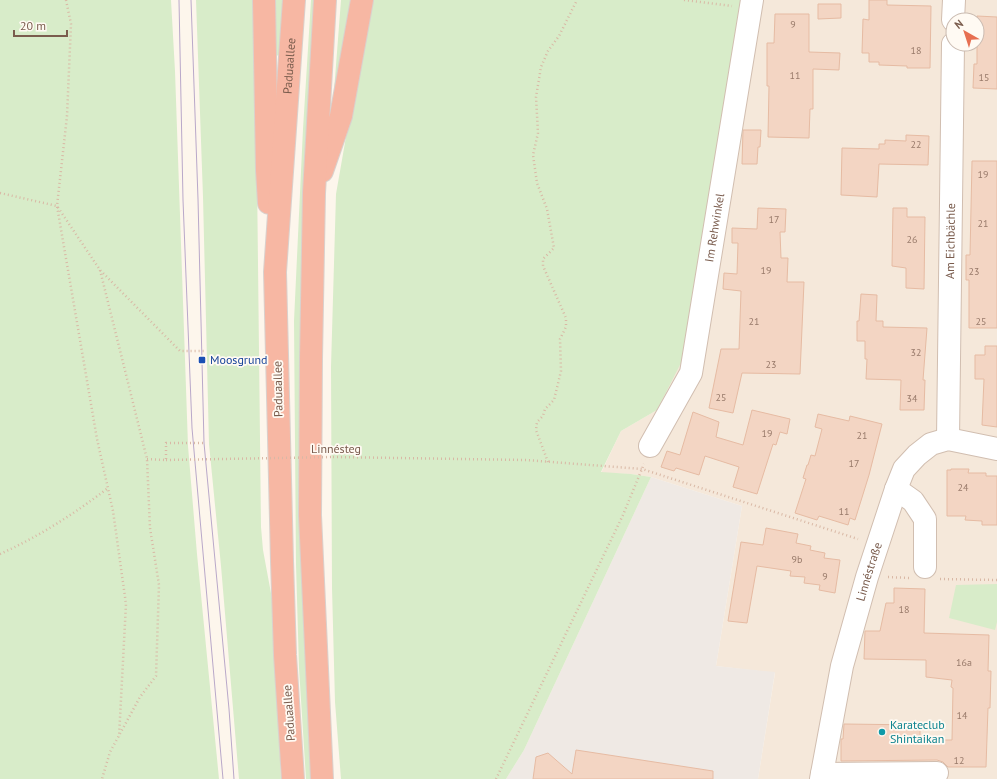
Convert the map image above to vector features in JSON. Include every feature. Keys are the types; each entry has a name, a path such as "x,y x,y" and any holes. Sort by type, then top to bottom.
{"highway":[{"path":"264,0 267,170 276,272"},
{"name":"Paduaallee","path":"293,779 285,655 282,569 276,272 294,0"},
{"path":"322,779 310,514 314,193 325,0"},
{"path":"314,193 341,116 362,0"}],"street":[{"path":"953,12 954,0"},
{"name":"Im Rehwinkel","path":"650,446 691,373 751,5"},
{"name":"Am Eichbächle","path":"948,438 953,52"},
{"path":"948,438 997,449"},
{"name":"Linnéstraße","path":"822,776 839,681 867,577 896,489 904,469 917,455 930,444 948,438"},
{"path":"896,489 912,501 925,519 925,567"},
{"path":"822,776 937,773"}],"path":[{"path":"66,0 71,24 67,116 58,206 97,439 113,511 126,604 119,737"},
{"path":"548,462 536,430 537,422 543,416 545,409 554,400 561,371 560,339 566,327 566,318 543,266 543,259 554,248 547,209 537,184 533,155 538,133 536,97 541,67 548,51 559,36 577,0"},
{"path":"684,0 751,5"},
{"path":"0,193 58,206 100,270 180,352 205,350 205,352"},
{"path":"100,270 147,459 150,528 159,585 156,676 140,697 110,752 102,779"},
{"path":"166,460 166,443 206,443"},
{"path":"496,779 623,515 650,446"},
{"name":"Linnésteg","path":"147,459 166,460 333,457 526,460 642,469 878,545"},
{"path":"0,554 20,545 82,508 108,488"}],"shaded area":[{"path":"745,0 997,0 997,779 758,779 775,673 716,666 742,506 651,477 631,474 601,473 621,431 657,410"},
{"path":"651,477 742,506 716,666 775,672 758,779 506,779 524,750"}],"green space":[{"path":"0,0 171,0 175,71 188,446 219,779 0,779"},
{"path":"196,0 255,0 261,527 263,550 273,604 281,779 239,779 209,444 203,197"},
{"path":"272,0 283,0 279,55 273,57"},
{"path":"311,0 318,0 313,779 306,779 299,668 296,564 294,321"},
{"path":"341,0 351,0 336,90 334,91"},
{"path":"370,0 745,0 683,359 657,410 621,431 601,472 651,477 524,750 506,779 341,779 335,702 332,588 331,367 336,194"},
{"path":"997,584 997,622 995,630 949,618 956,585"}],"building":[{"path":"869,0 887,0 887,5 931,6 930,68 907,68 907,66 879,65 879,62 869,62 869,53 862,53 863,19 869,20"},
{"path":"818,4 841,4 841,18 818,19"},
{"path":"775,14 809,14 809,52 840,53 839,70 813,69 813,109 810,109 809,138 768,137 769,86 767,86 767,43 774,43"},
{"path":"985,16 997,17 997,89 973,88 974,64 977,64 977,52 985,52"},
{"path":"743,130 761,130 757,164 742,164"},
{"path":"906,135 929,136 928,165 879,164 877,197 841,195 842,148 879,149 879,144 885,144 885,140 906,141"},
{"path":"972,161 997,161 997,328 969,328 969,280 966,280 966,255 970,255"},
{"path":"758,208 786,209 785,232 780,232 781,258 788,258 787,282 804,282 800,374 742,373 733,413 709,408 721,349 739,349 741,291 723,289 724,273 737,274 738,243 732,243 732,228 757,229"},
{"path":"893,208 907,208 907,217 925,217 924,289 906,288 906,268 892,266"},
{"path":"861,294 877,295 876,321 883,321 883,327 927,328 923,380 925,380 924,410 900,410 901,380 866,379 867,359 865,359 865,341 857,341 857,321 859,321"},
{"path":"985,346 997,346 997,427 982,425 984,379 975,379 975,355 985,355"},
{"path":"752,410 790,419 787,434 780,432 776,445 773,444 757,494 733,487 739,467 705,456 699,475 676,468 674,471 661,467 667,451 680,455 693,412 719,422 716,437 743,445"},
{"path":"818,414 849,421 850,416 882,424 869,475 855,520 850,518 848,525 819,516 817,520 795,513 806,479 803,478 807,465 811,455 815,456 822,429 815,427"},
{"path":"969,469 968,473 986,473 986,476 997,476 997,525 982,525 982,521 965,520 966,516 947,516 947,470"},
{"path":"766,528 798,534 796,543 811,546 810,550 825,553 824,558 840,560 835,593 819,590 820,585 804,583 805,577 790,576 791,571 757,566 747,623 728,621 741,542 763,545"},
{"path":"894,588 925,589 924,633 989,635 988,671 991,671 986,767 948,767 943,762 937,760 841,761 841,739 843,739 844,724 920,725 920,740 952,740 952,680 926,677 926,660 864,659 865,631 880,631 886,603 894,603"},
{"path":"576,750 713,771 713,779 533,779 536,757 548,753 572,774"}],"tram line":[{"path":"179,0 183,200 192,428 223,779"},
{"path":"191,0 204,443 229,709 234,779"}],"place":[{"name":"Moosgrund","path":"202,360"},
{"name":"Karateclub Shintaikan","path":"882,732"}]}
